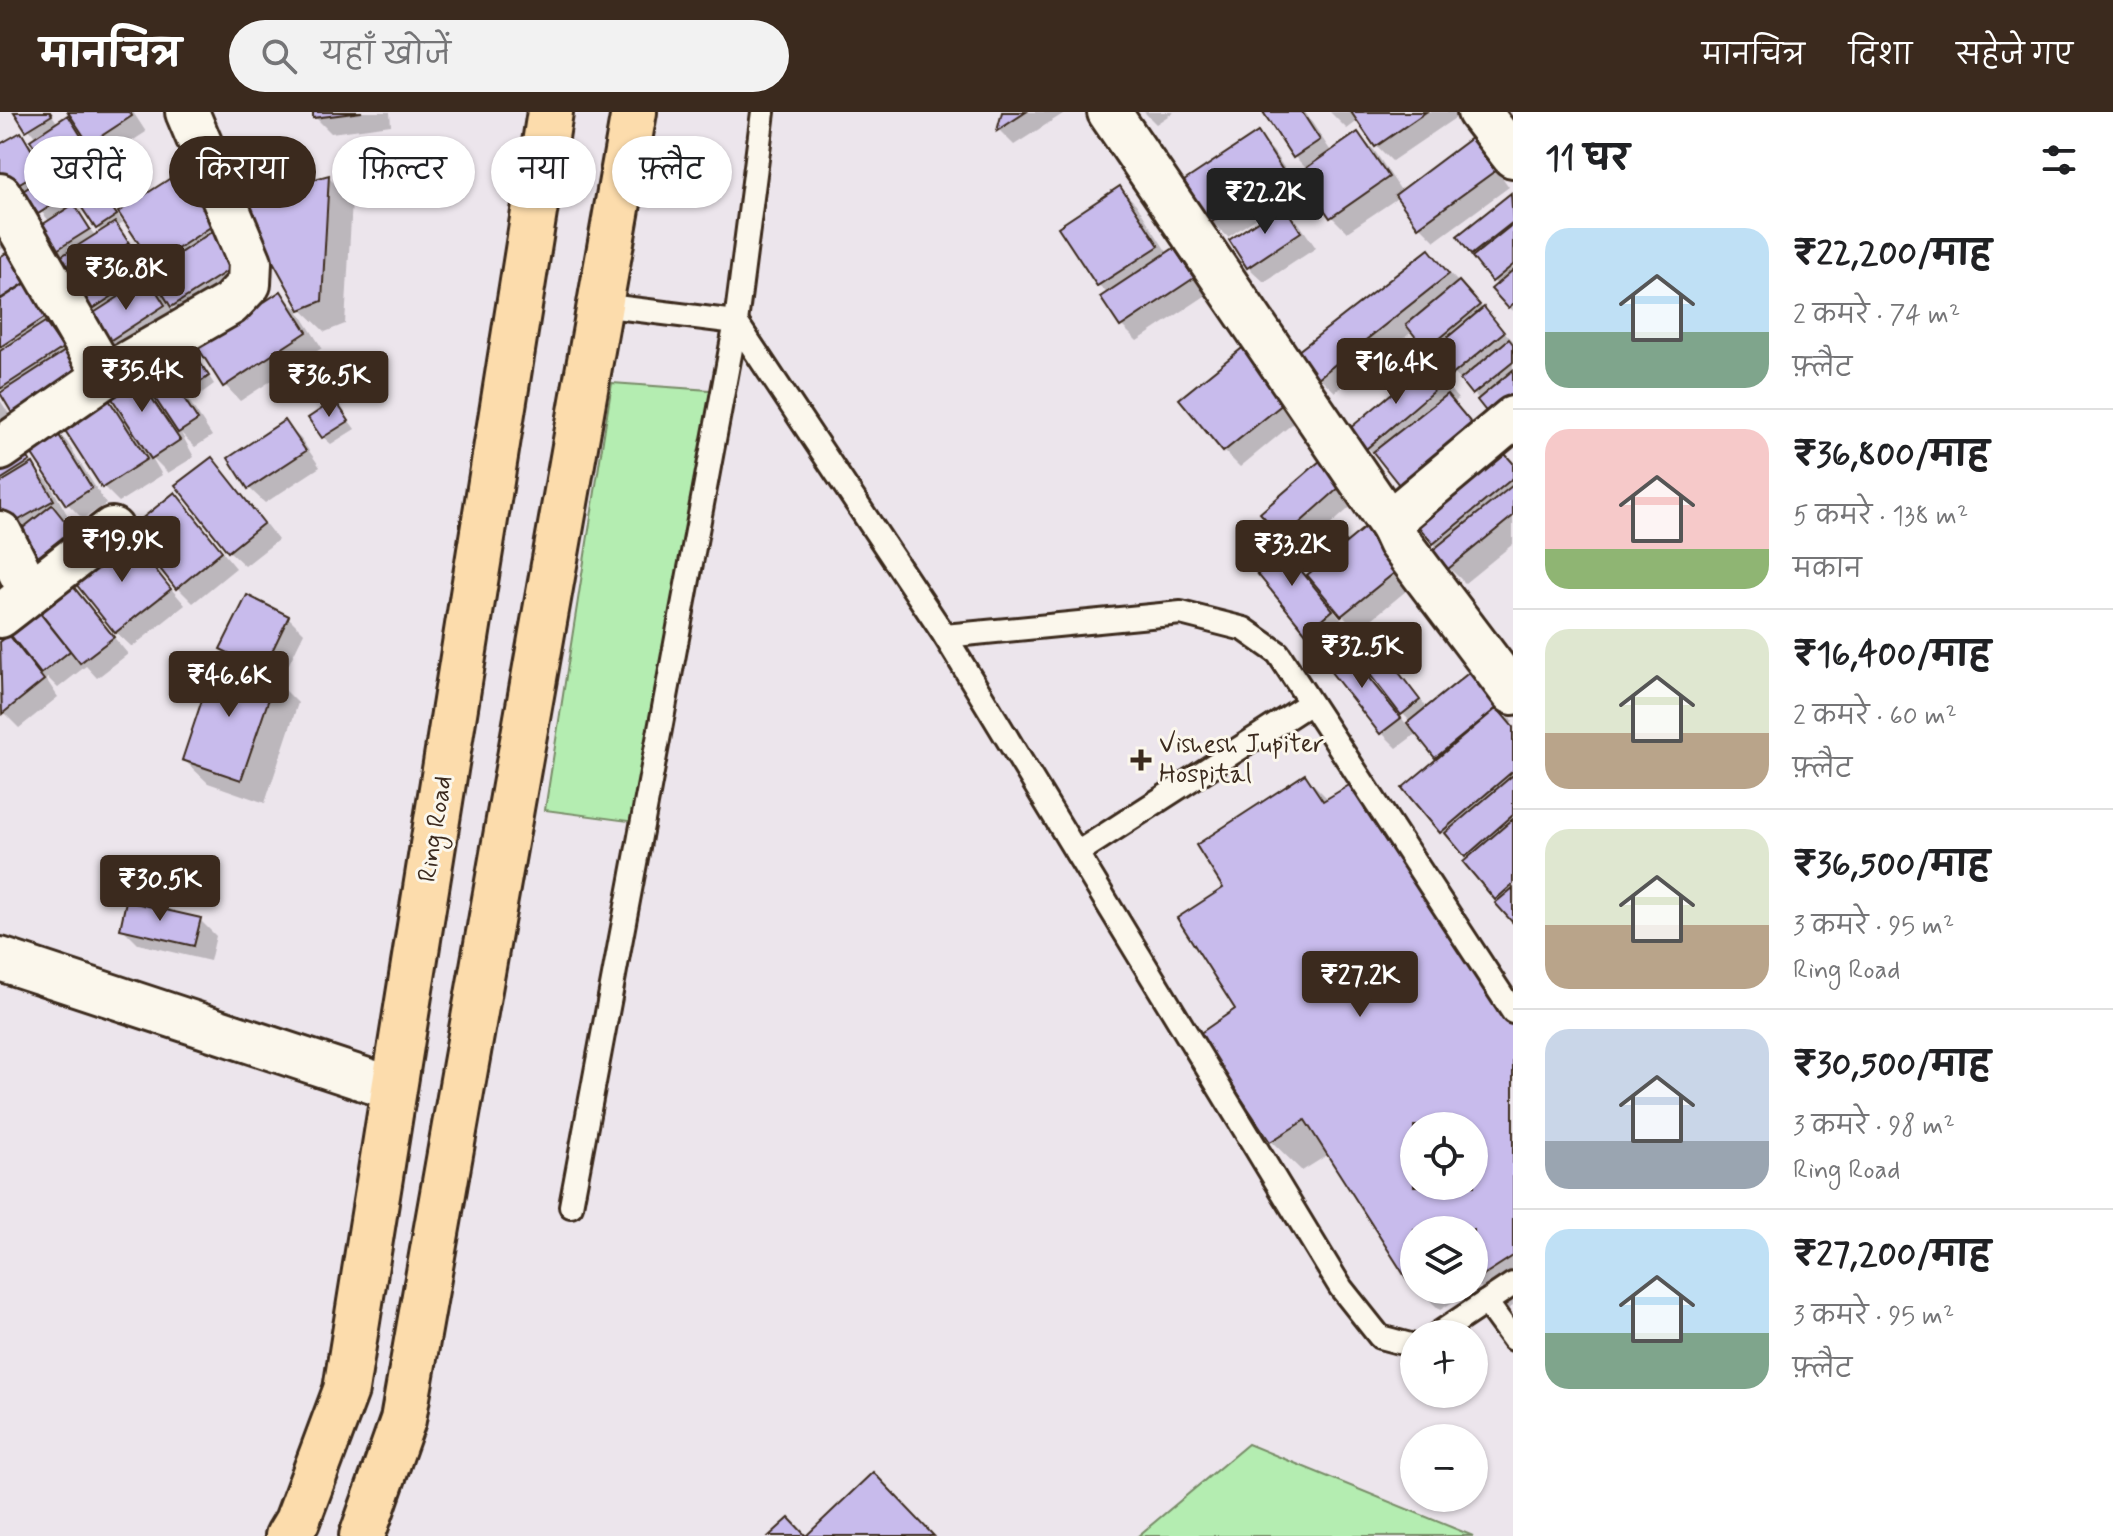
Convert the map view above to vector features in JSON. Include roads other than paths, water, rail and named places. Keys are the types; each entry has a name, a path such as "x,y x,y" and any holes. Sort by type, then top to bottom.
{"highway":[{"name":"Ring Road","path":"288,1536 297,1521 346,1390 550,112"},
{"path":"362,1536 403,1420 634,112"}],"street":[{"path":"0,449 105,376 230,304 249,284 250,262 187,112"},
{"path":"1109,112 1392,527 1399,542 1513,693"},
{"path":"1485,114 1513,156"},
{"path":"0,195 105,376"},
{"path":"1392,527 1401,512 1513,418"},
{"path":"0,533 15,604 112,529"},
{"path":"0,959 392,1101"},
{"path":"0,983 392,1101"}],"lane":[{"path":"571,1206 736,322 763,112"},
{"path":"600,305 736,322 945,636 1341,1288 1380,1337 1400,1342"},
{"path":"945,636 1181,613 1244,629 1278,653 1513,1012"},
{"path":"1077,853 1310,703"},
{"path":"1488,1301 1513,1284"},
{"path":"1459,1320 1483,1304"},
{"path":"1487,1304 1513,1339"}],"place":[{"name":"Vishesh Jupiter Hospital","path":"1141,760"}]}
